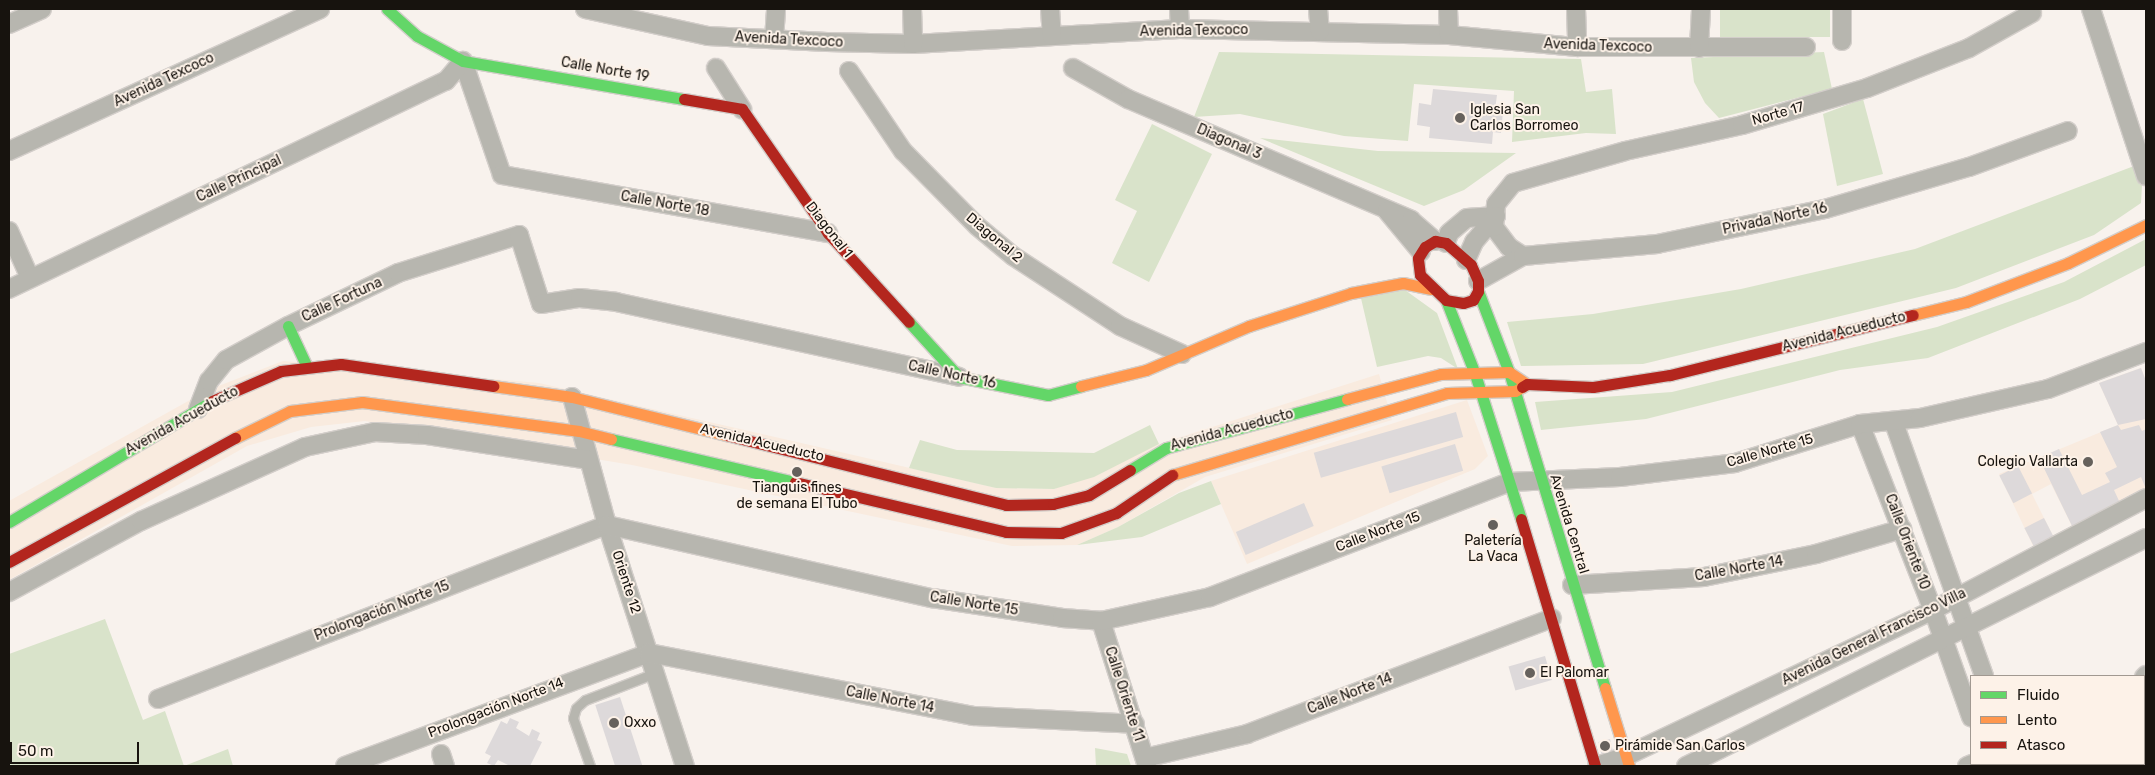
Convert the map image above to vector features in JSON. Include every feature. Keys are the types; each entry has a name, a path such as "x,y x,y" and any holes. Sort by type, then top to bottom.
{"street":[{"path":"9,24 42,9"},
{"name":"Avenida Texcoco","path":"9,151 320,9"},
{"name":"Calle Norte 19","path":"387,9 417,36 463,61 742,110"},
{"name":"Avenida Texcoco","path":"585,9 646,16 708,36 913,44 1180,30 1320,31 1449,35 1577,47 1806,47"},
{"path":"774,39 776,9"},
{"path":"912,9 913,44"},
{"path":"1050,9 1052,36"},
{"path":"1179,9 1180,30"},
{"path":"1318,9 1320,31"},
{"path":"1448,9 1449,35"},
{"path":"1576,9 1577,47"},
{"path":"1699,48 1701,9"},
{"path":"1842,9 1842,41"},
{"path":"2091,9 2146,176"},
{"name":"Norte 17","path":"1496,216 1496,204 1513,183 1625,151 1742,125 1867,88 1969,48 2032,13"},
{"name":"Calle Norte 18","path":"463,61 502,175 828,233"},
{"name":"Calle Principal","path":"9,288 446,81 463,61"},
{"name":"Diagonal 1","path":"716,68 742,110 828,233 959,377"},
{"name":"Diagonal 3","path":"1073,68 1128,98 1411,220 1440,242"},
{"name":"Diagonal 2","path":"849,71 903,151 977,226 1013,256 1120,326 1182,354"},
{"name":"Privada Norte 16","path":"1478,286 1514,256 1657,244 1825,209 1969,167 2068,131"},
{"name":"Diagonal 3","path":"1387,211 1416,258"},
{"path":"1496,216 1494,227 1514,256"},
{"path":"1440,242 1466,260 1478,286 1473,300 1463,303 1446,300 1431,289 1420,275 1416,258 1440,242 1467,218 1496,216"},
{"path":"1466,260 1474,242 1496,216"},
{"name":"Avenida Acueducto","path":"1527,384 1593,387 1670,375 1966,302 2068,263 2146,225"},
{"path":"9,231 30,278"},
{"name":"Calle Norte 16","path":"519,235 541,304 580,298 616,302 1048,395 1146,370 1249,326 1351,293 1403,283 1431,289"},
{"name":"Calle Fortuna","path":"198,409 208,381 226,360 288,326 398,273 519,235"},
{"name":"Calle Norte 16","path":"1351,293 1366,280 1384,273"},
{"name":"Avenida Central","path":"1478,286 1510,372 1540,479 1627,761"},
{"path":"1446,300 1475,374 1510,482 1596,766"},
{"path":"288,326 307,367"},
{"name":"Calle Norte 15","path":"607,525 932,598 1062,618 1100,621 1210,597 1510,482 1540,479 1620,477 1735,464 1860,424 1894,423 2048,389 2146,352"},
{"name":"Avenida Acueducto","path":"9,522 226,393 281,371 307,367 341,364 406,371 572,397 1006,505 1053,504 1089,495 1166,448 1441,374 1510,372"},
{"path":"1510,372 1527,384 1515,391"},
{"name":"Avenida Acueducto","path":"9,562 233,439 290,411 362,402 579,431 1006,532 1061,532 1116,513 1168,476 1446,394 1480,390 1515,391"},
{"name":"Oriente 12","path":"572,397 579,431 607,525 685,766"},
{"name":"Calle Oriente 10","path":"1894,423 1955,599 1984,675"},
{"name":"Calle Oriente 10","path":"1860,424 1933,610 1970,714"},
{"path":"9,592 142,520 314,446 375,432 427,435 588,460"},
{"name":"Avenida General Francisco Villa","path":"1596,766 1627,761 1955,599 2146,498"},
{"name":"Prolongación Norte 15","path":"158,699 607,525"},
{"name":"Calle Norte 14","path":"1572,585 1704,578 1816,554 1902,529"},
{"path":"1686,766 2146,538"},
{"name":"Calle Norte 14","path":"1146,762 1248,734 1552,618"},
{"name":"Calle Oriente 11","path":"1100,621 1146,762"},
{"name":"Calle Norte 14","path":"649,653 973,716 1135,724"},
{"name":"Prolongación Norte 14","path":"345,766 649,653"}],"lane":[{"path":"590,766 574,718 576,708 585,700 655,673"}],"shaded area":[{"name":"Tianguis fines de semana El Tubo","path":"283,361 539,383 997,488 1054,489 1159,444 1379,374 1392,420 1205,477 1118,527 1077,545 1012,546 632,465 365,421 311,427 247,446 9,580 9,501 208,390"},
{"name":"Colegio Vallarta","path":"2141,368 2146,381 2146,490 2072,526 2051,484 2032,494 2054,538 2034,548 1999,474 2118,425 2099,383"},
{"path":"1467,400 1488,456 1475,469 1247,564 1211,481"}],"green space":[{"path":"1720,9 1830,9 1830,37 1720,37"},
{"path":"1219,52 1581,59 1586,92 1612,89 1616,134 1586,133 1512,142 1514,91 1414,84 1408,141 1344,136 1240,114 1194,117"},
{"path":"1824,52 1832,89 1719,118 1705,103 1694,82 1691,58"},
{"path":"1863,99 1883,174 1837,186 1823,114"},
{"path":"1152,124 1212,154 1149,282 1112,263 1137,211 1115,200"},
{"path":"1260,138 1378,151 1516,153 1464,190 1424,206"},
{"path":"2134,166 2142,185 2141,203 2094,235 1956,288 1643,364 1521,366 1507,322 1593,314 1741,289 1915,249"},
{"path":"2146,239 2146,265 2080,299 1928,358 1840,370 1646,419 1541,430 1535,402 1672,392 1937,327 2064,282"},
{"path":"1398,285 1437,313 1458,369 1441,358 1428,356 1377,367 1360,294"},
{"path":"1150,425 1159,444 1094,477 1054,489 996,488 909,468 920,440 957,450 1094,453"},
{"path":"1211,481 1221,504 1142,537 1077,545 1118,527 1179,493"},
{"path":"105,619 143,720 165,711 184,766 9,766 9,654"},
{"path":"1095,748 1127,754 1131,766 1096,766"},
{"path":"228,749 233,766 184,766"}],"building":[{"name":"Iglesia San Carlos Borromeo","path":"1433,89 1497,95 1495,110 1503,111 1501,133 1493,132 1492,144 1429,138 1430,127 1417,125 1419,103 1431,105"},
{"path":"2141,368 2146,381 2146,419 2118,425 2099,383"},
{"path":"1456,412 1463,437 1321,478 1314,453"},
{"path":"2118,425 2121,430 2139,425 2142,431 2146,429 2146,489 2141,477 2114,490 2120,503 2072,526 2039,458 2059,449 2082,495 2110,482 2105,473 2117,467 2100,432"},
{"path":"1455,444 1463,471 1390,493 1381,467"},
{"path":"2018,466 2032,494 2013,503 1999,476"},
{"path":"1304,503 1314,526 1246,555 1236,532"},
{"path":"2044,518 2054,538 2034,548 2024,528"},
{"name":"El Palomar","path":"1545,656 1552,680 1515,691 1508,666"},
{"path":"620,697 642,766 615,766 595,705"},
{"path":"510,718 519,722 516,728 529,736 532,729 540,733 537,740 542,742 530,766 510,766 498,760 494,766 487,763 491,756 485,753 501,721 507,724"},
{"path":"1610,739 1613,751 1601,754 1598,742"}],"traffic: fast":[{"path":"387,9 417,36 463,61 684,99"},
{"path":"1478,291 1509,372 1605,688"},
{"path":"1446,300 1475,374 1521,519"},
{"path":"909,322 959,377 1048,395 1081,386"},
{"path":"288,326 307,367"},
{"path":"1130,470 1166,448 1347,399"},
{"path":"9,522 212,401"},
{"path":"611,439 795,482"}],"traffic: slow":[{"path":"1913,315 1966,302 2068,263 2146,225"},
{"path":"1081,386 1146,370 1249,326 1351,293 1403,283 1431,289"},
{"path":"1347,399 1441,374 1509,372 1527,384"},
{"path":"493,386 572,397 726,435"},
{"path":"1172,475 1447,393 1515,391 1522,387"},
{"path":"235,438 290,411 362,402 579,431 611,439"},
{"path":"1605,688 1629,766"}],"traffic: jam":[{"path":"684,99 742,109 828,233 909,322"},
{"path":"1435,241 1446,243 1471,265 1478,281 1478,291 1473,300 1463,303 1446,300 1420,275 1418,258 1425,247 1435,241"},
{"path":"1522,387 1527,384 1593,387 1670,375 1913,315"},
{"path":"212,401 281,371 341,364 493,386"},
{"path":"726,435 1006,505 1053,504 1089,495 1130,470"},
{"path":"9,562 235,438"},
{"path":"795,482 1006,532 1061,533 1116,513 1172,475"},
{"path":"1521,519 1595,766"}],"place":[{"name":"Iglesia San Carlos Borromeo","path":"1460,118"},
{"name":"Colegio Vallarta","path":"2088,462"},
{"name":"Tianguis fines de semana El Tubo","path":"797,472"},
{"name":"Paletería La Vaca","path":"1493,525"},
{"name":"El Palomar","path":"1530,673"},
{"name":"Oxxo","path":"614,723"},
{"name":"Pirámide San Carlos","path":"1605,746"}]}
